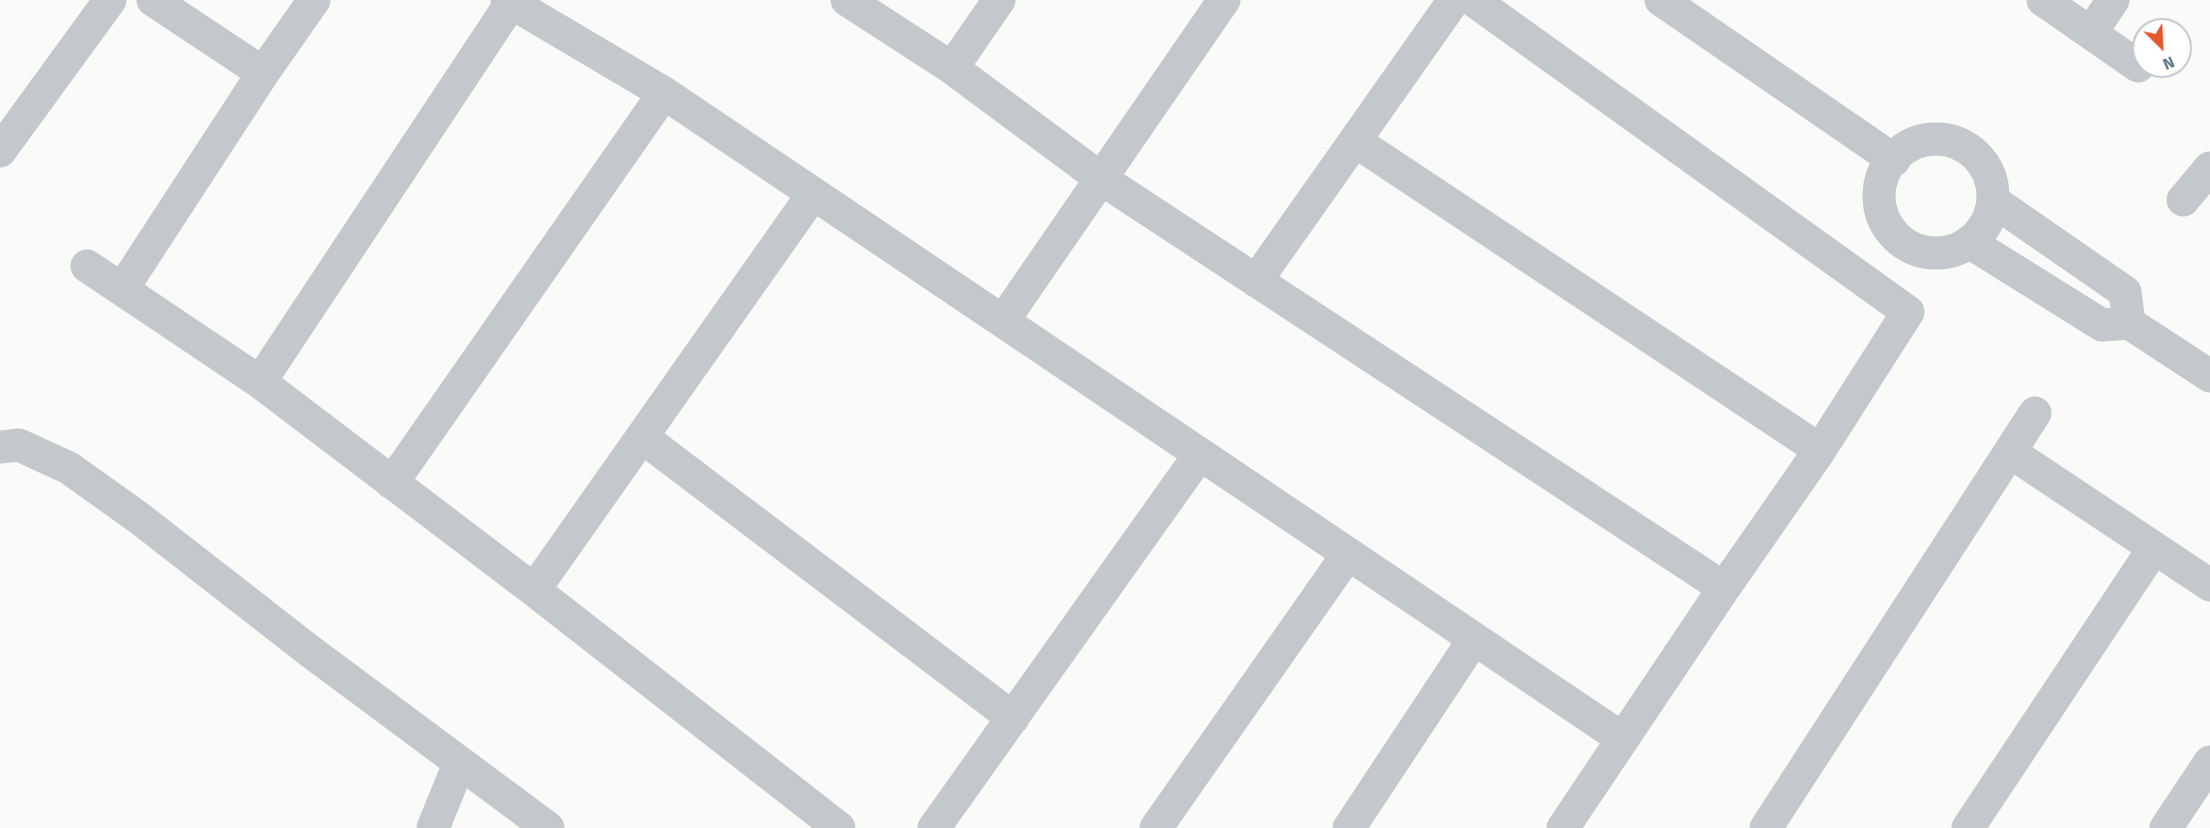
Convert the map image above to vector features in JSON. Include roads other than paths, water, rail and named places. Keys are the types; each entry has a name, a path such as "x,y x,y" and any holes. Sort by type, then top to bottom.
{"street":[{"path":"0,151 10,117 110,0"},
{"path":"153,0 263,73"},
{"path":"123,288 263,73 314,0"},
{"path":"847,0 952,68 1103,180 1724,588"},
{"path":"952,68 999,0"},
{"path":"1004,321 1103,180 1224,0"},
{"path":"1257,281 1454,0"},
{"path":"1473,0 1908,312 1820,450 1563,828"},
{"path":"1661,0 1893,160"},
{"path":"2043,0 2132,62"},
{"path":"2091,33 2113,0"},
{"path":"260,382 509,1 664,93 1623,739"},
{"path":"392,483 664,93"},
{"path":"1934,138 1966,146 1989,170 1995,202 1982,233 1969,242 1954,251 1922,252 1894,236 1879,206 1882,174 1903,148 1934,138"},
{"path":"1355,141 1820,450"},
{"path":"2182,200 2210,168"},
{"path":"534,590 813,194"},
{"path":"1995,202 2125,292 2129,323"},
{"path":"1969,242 2102,325 2129,323 2210,376"},
{"path":"87,266 260,382 534,590 839,828"},
{"path":"1766,828 2035,413"},
{"path":"642,436 1013,718"},
{"path":"0,447 19,445 69,468 140,518 459,764 548,828"},
{"path":"2010,452 2210,585"},
{"path":"934,828 1200,454"},
{"path":"1968,828 2154,548"},
{"path":"1156,828 1348,554"},
{"path":"1349,828 1474,639"},
{"path":"2166,828 2210,762"},
{"path":"433,828 459,764"}]}
